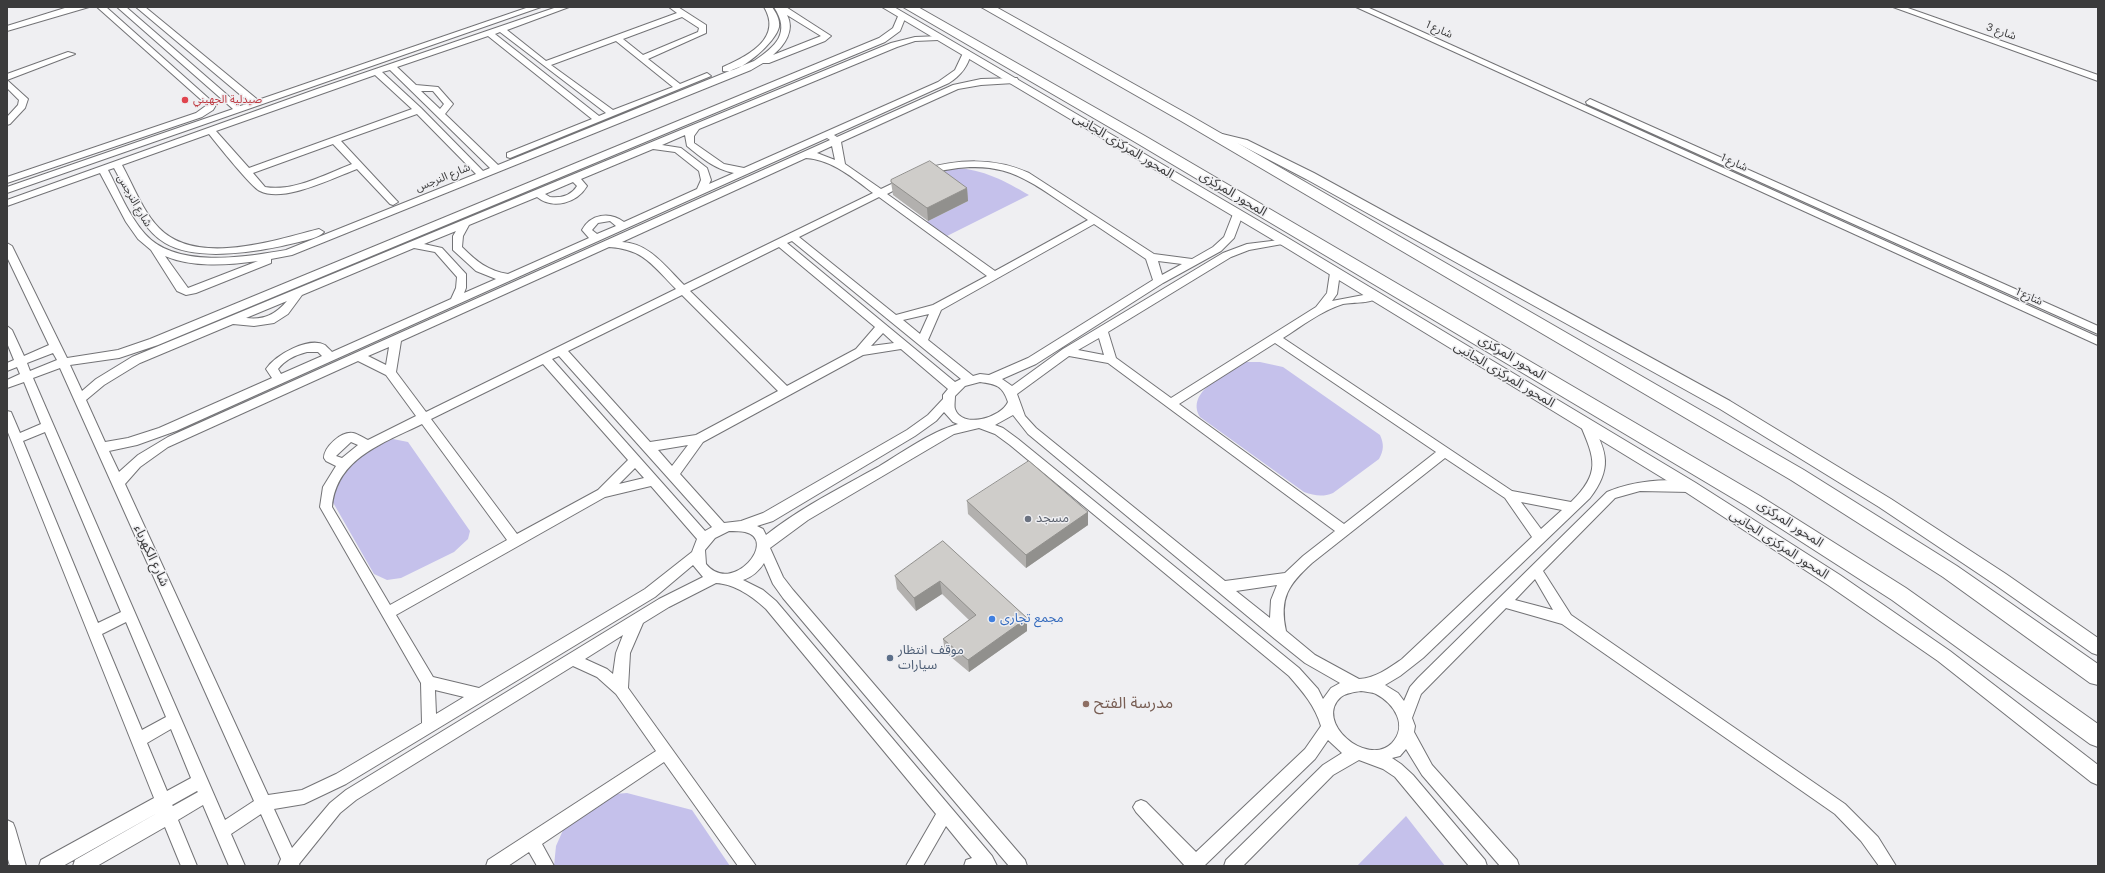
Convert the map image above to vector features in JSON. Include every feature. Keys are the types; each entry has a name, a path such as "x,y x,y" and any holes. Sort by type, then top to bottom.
{"highway":[{"path":"987,7 1214,135 1352,217 1718,426 1877,523 2002,607 2098,676"},
{"name":"المحور المركزى","path":"906,12 1140,139 1753,501 1899,594 2098,737"},
{"path":"1125,147 1140,139"}],"main road":[{"name":"المحور المركزى الجانبى","path":"887,7 906,12 938,38 1014,80 1284,241 1690,487 1834,580 1944,656 2098,776"},
{"path":"1214,135 1243,142 1297,169 1725,405 1910,519 2000,579 2098,648"}],"street":[{"path":"7,28 66,7"},
{"path":"7,28 71,9 85,7"},
{"path":"7,190 132,143 199,115 212,105 101,7"},
{"path":"121,7 239,110"},
{"path":"140,7 257,104"},
{"path":"7,180 239,110 537,7"},
{"path":"11,202 102,168 320,91 565,7"},
{"path":"643,58 702,33 703,27 673,7"},
{"name":"شارع النرجس","path":"102,168 141,237 154,247 169,254 188,259 211,261 248,259 288,253 493,166 596,119 737,64 761,49 773,32 775,23 774,15 768,7"},
{"path":"748,68 827,36 778,7"},
{"name":"شارع النرجس","path":"493,166 748,68 769,55 782,40 786,26 785,19 778,7"},
{"name":"شارع 1","path":"1360,7 2098,341"},
{"name":"شارع 1","path":"1379,7 2098,330"},
{"name":"شارع 3","path":"1897,7 2098,78"},
{"name":"شارع 3","path":"1911,7 2098,73"},
{"path":"7,384 63,362 97,358 133,350 410,241 882,40 897,29 906,12"},
{"path":"545,64 683,14"},
{"path":"118,22 134,17"},
{"path":"501,29 611,113"},
{"path":"489,33 596,119"},
{"path":"617,38 679,87"},
{"path":"80,400 100,382 136,360 298,293 410,241 465,224 894,45 915,39 938,38"},
{"path":"101,446 114,446 153,435 622,226 639,224 803,155 832,138 947,81 965,63 967,53"},
{"path":"7,77 70,54"},
{"path":"392,67 493,166"},
{"path":"377,72 418,110 479,172"},
{"path":"118,483 126,472 139,460 166,443 607,244 639,224 701,191 956,87 981,82 1014,80"},
{"path":"7,83 24,99 20,110 7,122"},
{"path":"313,84 320,91"},
{"path":"414,88 435,89 449,104 440,114"},
{"path":"247,172 418,110"},
{"path":"696,127 689,136 690,144 716,166 730,170 747,171"},
{"path":"210,130 262,189 274,192 291,189 358,165"},
{"path":"832,138 842,165"},
{"path":"335,140 393,202"},
{"path":"648,147 664,146 678,150 704,170 706,180 701,191"},
{"path":"803,155 817,156 842,165 995,276"},
{"name":"شارع النرجس","path":"116,163 155,230 165,238 197,249 239,250 287,242 310,235 393,202 479,172"},
{"path":"429,726 428,682 326,508 329,486 344,464 368,445 880,193 921,173 935,168 958,164 983,164 999,166 1026,175 1151,257 1192,262"},
{"path":"538,193 547,200 568,198 576,194 582,186 575,178"},
{"path":"7,207 22,192 21,186"},
{"path":"1238,214 1229,238 1217,249 1159,281 1022,366 990,379 970,380 955,388 949,395 948,408 958,419 999,431 1010,439 1294,672 1313,693 1340,743 1358,754 1374,757 1383,756 1396,750 1404,742 1407,734"},
{"path":"595,238 587,230 596,220 614,219 622,226"},
{"path":"894,319 937,308 1095,220"},
{"path":"465,224 458,236 457,248 477,268 491,274 510,277"},
{"path":"639,224 645,252"},
{"path":"792,236 970,380"},
{"path":"410,241 438,250 462,276 461,288 455,301"},
{"path":"289,865 335,808 351,795 664,602 721,578 749,572 759,562 765,548 783,529 928,443 950,431 999,420 1006,415 1012,398 1035,374 1102,331 1237,250 1284,241"},
{"path":"780,242 955,388"},
{"path":"607,244 628,245 645,252 786,392"},
{"name":"شارع الكهرباء","path":"7,246 63,362 264,803 289,865"},
{"path":"154,247 181,289 186,292 196,290 288,253"},
{"path":"1151,257 1159,281"},
{"path":"1319,310 1332,294 1335,273"},
{"path":"231,320 254,324 274,319 289,308 298,293"},
{"path":"1171,404 1319,310 1342,301 1374,296"},
{"path":"922,341 937,308"},
{"path":"648,447 699,439 860,352 882,327"},
{"path":"7,330 237,866"},
{"path":"1102,331 1111,360"},
{"path":"1275,338 1509,495 1540,538"},
{"path":"390,372 396,339"},
{"path":"860,352 905,346"},
{"path":"7,367 56,347"},
{"path":"279,380 272,369 289,354 305,348 321,348 330,357"},
{"path":"560,350 722,528"},
{"path":"1068,352 1111,360 1344,531"},
{"path":"357,356 390,372 515,541"},
{"path":"544,358 705,539"},
{"path":"990,379 1007,387 1020,418 1032,431 1280,635 1321,667 1363,685 1381,689 1392,696 1400,705 1406,716"},
{"path":"222,831 264,803 304,797 322,789 429,726 650,593 697,556 705,539 722,528 743,526 774,514 912,433 932,418 948,401"},
{"path":"7,415 189,866"},
{"path":"1141,807 1195,865 1310,754 1328,723 1326,709 1334,695 1340,689 1382,680 1406,666 1573,508 1595,484 1600,468 1597,451 1586,424"},
{"path":"16,439 48,426"},
{"path":"344,464 330,458 330,452 352,437 368,445"},
{"path":"673,474 699,439"},
{"path":"1280,635 1276,618 1276,602 1289,578 1344,531 1444,452"},
{"path":"387,612 602,493 635,461"},
{"path":"602,493 653,481"},
{"path":"1511,866 1427,770 1412,746 1407,734 1406,716 1415,691 1611,495 1624,489 1639,485 1690,487"},
{"path":"1509,495 1573,508"},
{"path":"743,526 758,532 778,580 788,594 1019,866"},
{"path":"697,556 701,569 758,594 771,605 945,813 982,865"},
{"path":"1536,570 1566,619"},
{"path":"1222,587 1289,578"},
{"path":"1503,602 1566,619 1840,809 1862,828 1880,851 1888,866"},
{"path":"94,632 129,614"},
{"path":"621,690 620,666 626,642 638,619"},
{"path":"572,659 602,673 621,690 748,866"},
{"path":"428,682 480,695"},
{"path":"138,740 174,720"},
{"path":"494,866 666,753"},
{"path":"1232,866 1324,774 1337,763 1358,754"},
{"path":"1374,757 1397,770 1406,779 1479,866"},
{"path":"47,866 200,781"},
{"path":"81,866 207,795"},
{"path":"914,866 945,813"},
{"path":"7,828 18,866"},
{"path":"531,841 546,866"}],"shaded area":[{"path":"955,168 984,173 1029,195 945,237 924,223 968,201 928,172"},
{"path":"1245,362 1260,362 1283,367 1380,435 1383,447 1379,459 1333,493 1319,496 1304,492 1200,417 1197,408 1198,399 1203,391 1210,384"},
{"path":"393,439 408,442 470,531 468,539 454,552 401,578 387,580 374,574 331,499 330,492 351,462 384,440"},
{"path":"627,793 692,810 730,866 554,866 556,846 564,828 615,794"},
{"path":"1406,816 1445,866 1357,866"}],"building":[{"path":"930,161 967,188 927,208 891,182 891,180"},
{"name":"مسجد","path":"1029,461 1088,512 1026,555 967,501"},
{"name":"مجمع تجارى","path":"943,541 1027,618 968,660 943,639 976,615 940,581 914,598 895,576"}],"place":[{"name":"صيدلية الجهيني","path":"185,100"},
{"name":"مسجد","path":"1028,519"},
{"name":"مجمع تجارى","path":"992,619"},
{"name":"موقف انتظار سيارات","path":"890,658"},
{"name":"مدرسة الفتح","path":"1086,704"}]}
